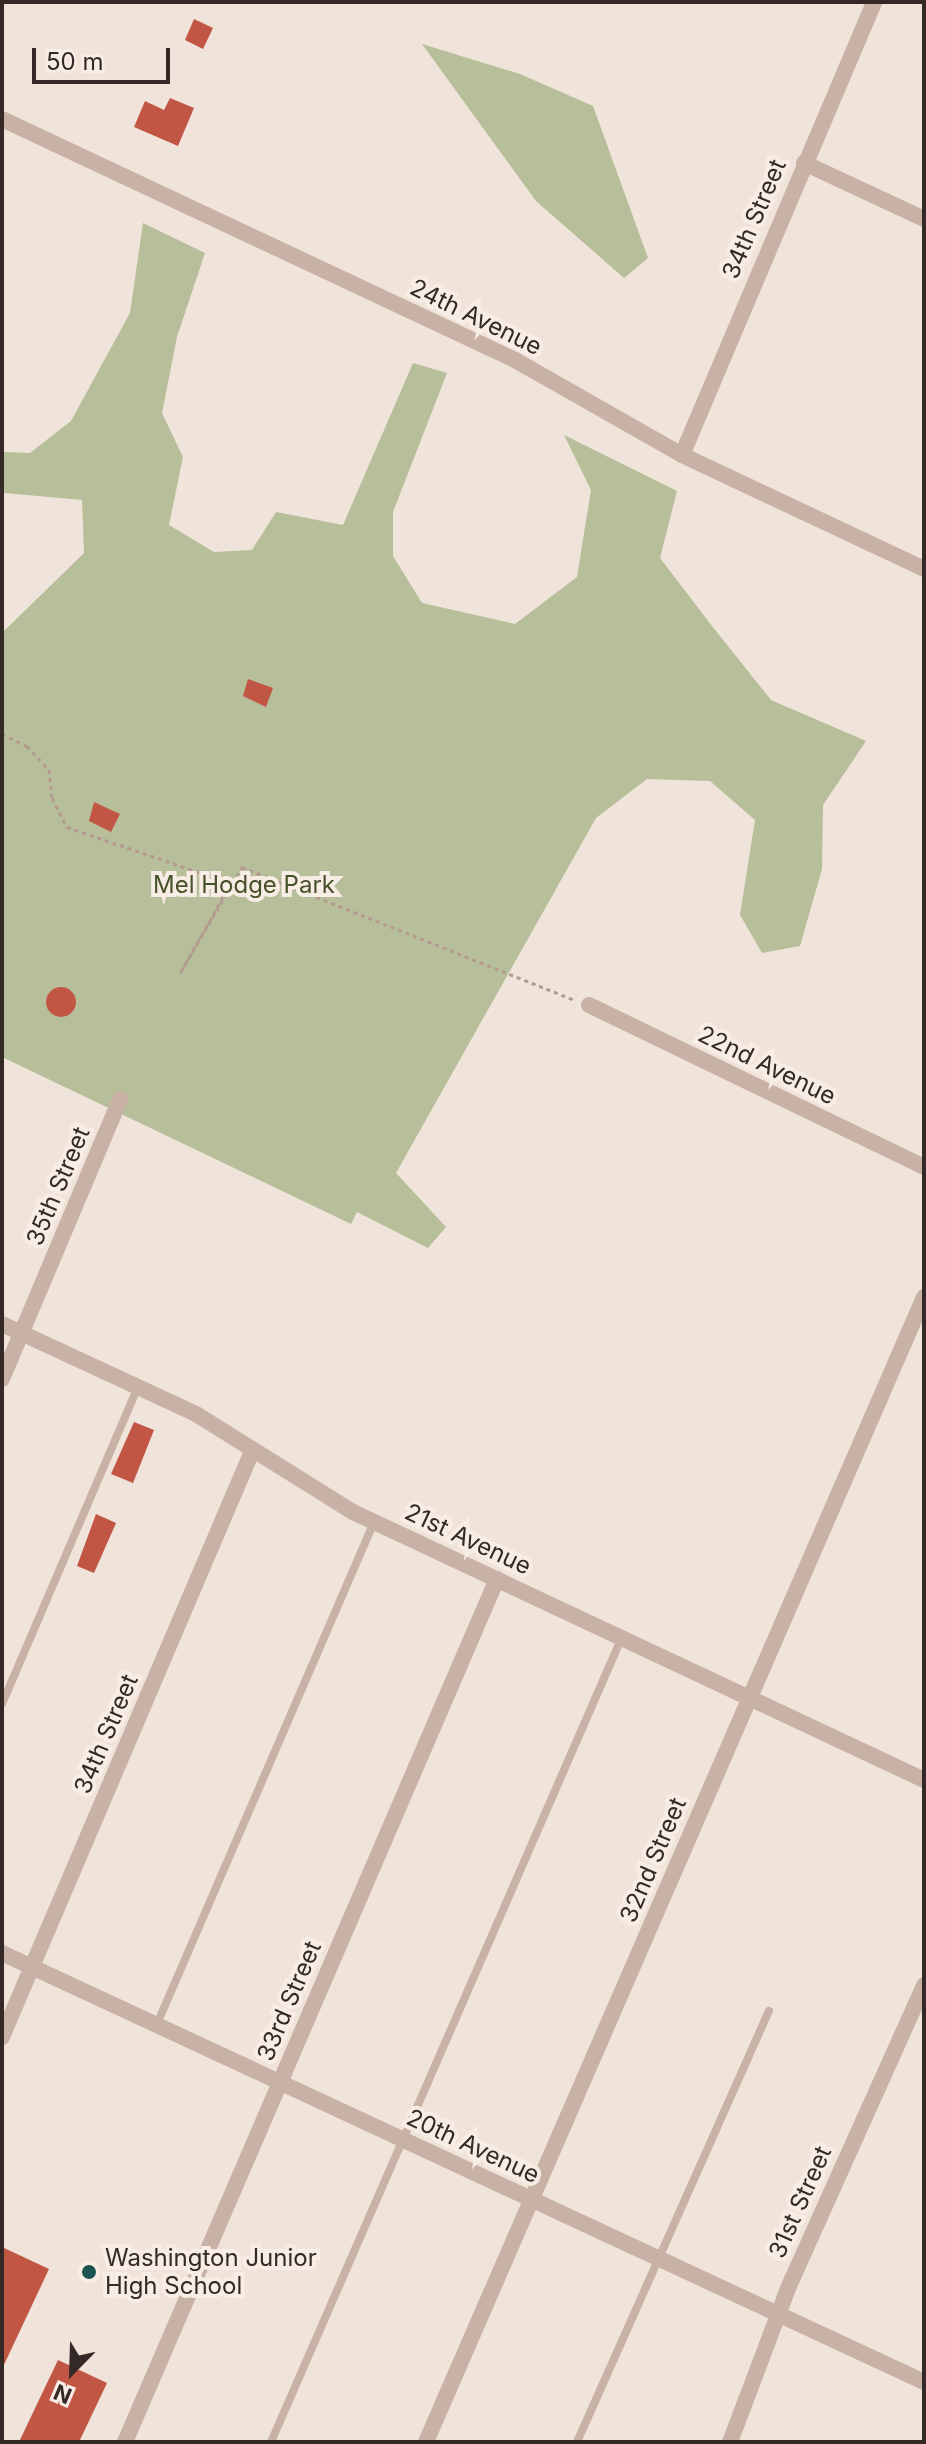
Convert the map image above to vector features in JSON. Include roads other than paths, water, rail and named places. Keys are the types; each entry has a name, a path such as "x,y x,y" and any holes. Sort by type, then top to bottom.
{"street":[{"name":"34th Street","path":"682,455 874,2"},
{"name":"24th Avenue","path":"2,119 515,360 682,455 924,569"},
{"path":"804,163 924,219"},
{"name":"22nd Avenue","path":"589,1005 924,1167"},
{"name":"35th Street","path":"2,1379 120,1099"},
{"name":"32nd Street","path":"426,2442 924,1297"},
{"name":"21st Avenue","path":"2,1324 138,1387 253,1449 292,1478 374,1521 924,1780"},
{"name":"34th Street","path":"2,2037 253,1449"},
{"name":"33rd Street","path":"125,2442 497,1579"},
{"name":"20th Avenue","path":"2,1953 924,2382"},
{"name":"31st Street","path":"730,2442 780,2315 924,1985"}],"lane":[{"path":"2,1704 138,1387"},
{"path":"157,2024 374,1521"},
{"path":"271,2442 622,1637"},
{"path":"577,2442 769,2011"}],"place":[{"name":"Washington Junior High School","path":"89,2272"}],"park label":[{"name":"Mel Hodge Park","path":"244,885"}]}
